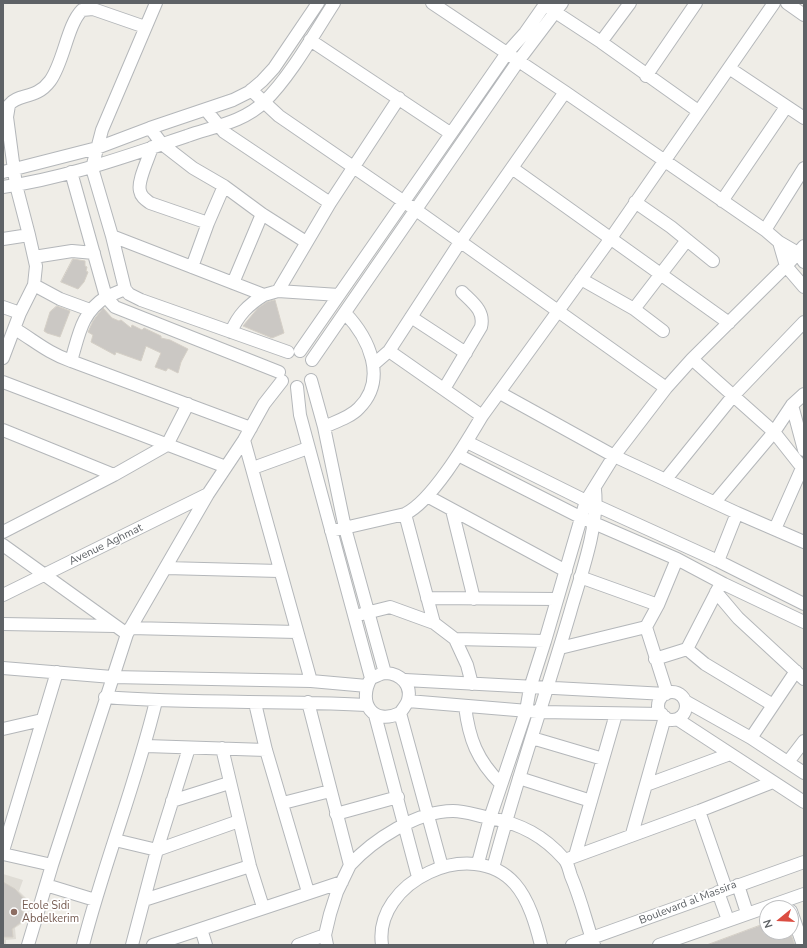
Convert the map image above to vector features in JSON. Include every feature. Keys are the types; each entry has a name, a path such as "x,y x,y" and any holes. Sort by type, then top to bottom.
{"street":[{"path":"156,3 102,130 96,148 92,168 112,236 125,289 133,297 231,332 294,352 306,354 312,360 314,369 311,380 324,427 345,528 385,673"},
{"path":"8,171 96,148 150,128 206,110 232,100 251,90 262,82 274,68 318,3"},
{"path":"3,187 92,168 218,126 249,113 264,103 294,65 334,3"},
{"path":"432,3 519,60 664,160 779,242 802,254 786,266 692,359 666,388 614,456 595,490 591,504 593,524 580,577 493,868"},
{"path":"601,42 630,3"},
{"path":"646,76 696,3"},
{"path":"331,531 405,514 415,509 427,496 467,442 482,416 611,238 774,3"},
{"path":"786,3 804,15"},
{"path":"28,945 52,865 128,631 208,494 244,440 280,376 280,361 294,352 339,295 450,133 507,53 525,33 544,4 559,7 601,42 646,76 698,111"},
{"path":"3,358 20,313 34,285 36,266 30,234 16,185 8,171 7,117 9,105 17,99 38,92 51,80 78,15 85,6 145,27"},
{"path":"312,360 519,60 559,7"},
{"path":"310,40 450,133"},
{"path":"729,68 804,118"},
{"path":"251,90 264,103 354,168 416,210 557,312 666,388"},
{"path":"374,364 389,351 460,242 565,92"},
{"path":"278,291 330,203 399,98"},
{"path":"722,201 786,107"},
{"path":"206,110 218,126 330,203"},
{"path":"150,128 157,146 224,186 262,214 306,242"},
{"path":"157,146 140,183 140,192 143,198 150,203 208,223"},
{"path":"512,168 729,323"},
{"path":"764,230 804,168"},
{"path":"71,172 106,297 119,310 280,376 290,386 297,387 305,385 311,380"},
{"path":"192,267 208,223 224,186"},
{"path":"635,202 671,227 713,261"},
{"path":"233,283 262,214"},
{"path":"3,239 30,234"},
{"path":"112,236 264,296"},
{"path":"634,309 686,240"},
{"path":"779,242 786,266 804,287"},
{"path":"34,258 72,251 94,253"},
{"path":"581,279 634,309 663,331"},
{"path":"34,285 60,299 90,310"},
{"path":"71,361 81,327 90,310 95,304 106,297 125,289"},
{"path":"231,332 236,319 251,304 264,296 278,291 339,295"},
{"path":"444,389 482,327 482,316 478,308 462,292"},
{"path":"3,307 20,313"},
{"path":"324,427 359,409 370,394 373,382 374,364 367,343 359,327 345,313"},
{"path":"411,317 466,353"},
{"path":"666,479 733,396 804,322"},
{"path":"15,329 37,342 48,352 250,428"},
{"path":"389,351 482,416"},
{"path":"692,359 774,432 803,469 775,529"},
{"path":"3,382 226,467"},
{"path":"297,387 300,415 308,448 355,616 369,682 364,695 366,705 376,715 406,825 418,877"},
{"path":"500,393 614,456 737,513 804,542"},
{"path":"716,502 774,432 792,405 804,394"},
{"path":"3,532 114,475 167,445 188,404"},
{"path":"792,405 804,450"},
{"path":"3,430 114,475"},
{"path":"244,440 253,468 279,571 311,681"},
{"path":"467,442 591,504 718,561 804,604"},
{"path":"253,468 308,448"},
{"path":"458,455 593,524 677,559 719,587 804,622"},
{"name":"Avenue Aghmat","path":"3,595 208,494"},
{"path":"427,496 566,571"},
{"path":"478,863 490,818 526,711 530,688 566,571 580,517 591,504"},
{"path":"452,510 474,598"},
{"path":"718,561 737,513"},
{"path":"405,514 434,623"},
{"path":"3,545 115,626 128,631 297,632"},
{"path":"666,693 646,627 658,604 677,559"},
{"path":"166,568 279,571"},
{"path":"580,577 658,604"},
{"path":"656,659 687,649 719,587"},
{"path":"719,587 738,618 800,675 773,705 751,738"},
{"path":"427,598 557,599"},
{"path":"355,616 390,607 434,623 455,639 467,665 472,684"},
{"path":"3,624 115,626"},
{"path":"560,648 646,627"},
{"path":"455,639 545,641"},
{"path":"687,649 705,664 773,705"},
{"path":"3,668 112,677 369,682 385,673 398,676 405,680 530,688 666,693 676,692 685,701 751,738 804,773"},
{"path":"52,865 3,852 57,672"},
{"path":"376,715 391,718 400,713 408,701 409,690 405,680"},
{"path":"632,834 646,786 663,716 659,702 666,693"},
{"path":"106,697 156,701 255,703 308,702 366,705"},
{"path":"83,945 94,900 146,746 156,701"},
{"path":"408,701 540,712 663,716 678,719 804,802"},
{"path":"678,719 684,713 685,701"},
{"path":"308,702 350,865"},
{"path":"255,703 266,750 308,892"},
{"path":"465,706 468,727 479,758 488,771 501,784"},
{"path":"400,713 442,867"},
{"path":"593,942 570,858 591,801 616,714"},
{"path":"3,729 42,720"},
{"path":"532,738 603,759"},
{"path":"788,762 804,740"},
{"path":"146,746 266,750"},
{"path":"132,945 157,850 189,748"},
{"path":"222,748 229,783 250,866 263,907"},
{"path":"646,786 730,754"},
{"path":"519,778 591,801"},
{"path":"570,858 632,834 699,811 773,782"},
{"path":"172,801 229,783"},
{"path":"283,804 330,791"},
{"path":"336,814 398,797"},
{"path":"298,945 326,940 330,914 342,882 350,865 362,852 382,837 428,815 454,811 506,821 524,827 540,836 570,858"},
{"path":"699,811 727,888 728,920"},
{"path":"115,840 157,850 239,821"},
{"name":"Boulevard al Massira","path":"572,945 593,942 727,888 804,862"},
{"path":"382,945 385,919 393,903 418,877 442,867 478,863 493,868 515,884 527,906 541,945"},
{"path":"144,900 250,866"},
{"path":"153,945 308,892 342,882"},
{"path":"46,884 94,900"},
{"path":"727,888 747,913"},
{"path":"666,944 747,913 759,911"},
{"path":"201,929 206,945"},
{"path":"799,934 803,945"}],"shaded area":[{"name":"Ecole Sidi Abdelkerim","path":"3,874 23,880 19,891 28,900 23,905 29,919 15,928 16,939 6,940 6,945 3,945"}],"building":[{"path":"73,259 85,261 85,266 87,267 86,271 88,272 84,282 78,289 61,282"},
{"path":"275,300 284,333 272,338 243,326 258,308 267,302"},
{"path":"57,306 70,311 60,337 44,331 50,312"},
{"path":"103,308 112,318 119,321 121,320 131,328 132,325 142,330 144,328 161,336 161,338 170,340 188,349 181,362 178,373 168,368 166,371 155,367 161,353 146,346 141,361 116,352 115,355 91,342 93,335 88,332 93,321"},
{"name":"Ecole Sidi Abdelkerim","path":"3,882 15,889 25,900 20,904 25,919 12,929 13,937 3,937"},
{"path":"759,926 759,940 793,940 795,945 707,945"}],"place":[{"name":"Ecole Sidi Abdelkerim","path":"14,912"}]}
